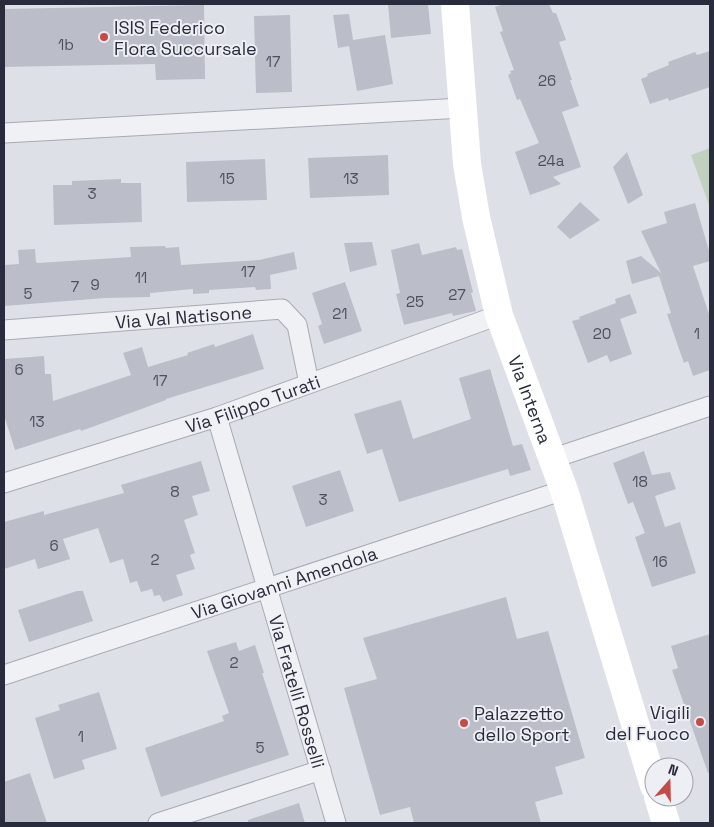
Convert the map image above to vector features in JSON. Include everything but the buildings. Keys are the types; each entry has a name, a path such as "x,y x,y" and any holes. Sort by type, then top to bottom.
{"street":[{"name":"Via Interna","path":"455,4 468,164 476,217 500,315 551,459 564,490 645,757"},
{"path":"4,133 463,108"},
{"name":"Via Val Natisone","path":"4,330 282,309 297,325 309,384"},
{"name":"Via Filippo Turati","path":"4,483 217,417 500,315"},
{"path":"551,459 710,406"},
{"name":"Via Fratelli Rosselli","path":"217,417 336,823"},
{"name":"Via Giovanni Amendola","path":"4,675 267,590 564,490"},
{"path":"158,823 321,770"},
{"path":"661,807 666,823"}],"green space":[{"path":"710,148 710,208 691,155"}],"place":[{"name":"ISIS Federico Flora Succursale","path":"104,37"},
{"name":"Vigili del Fuoco","path":"700,722"},
{"name":"Palazzetto dello Sport","path":"464,723"}]}
